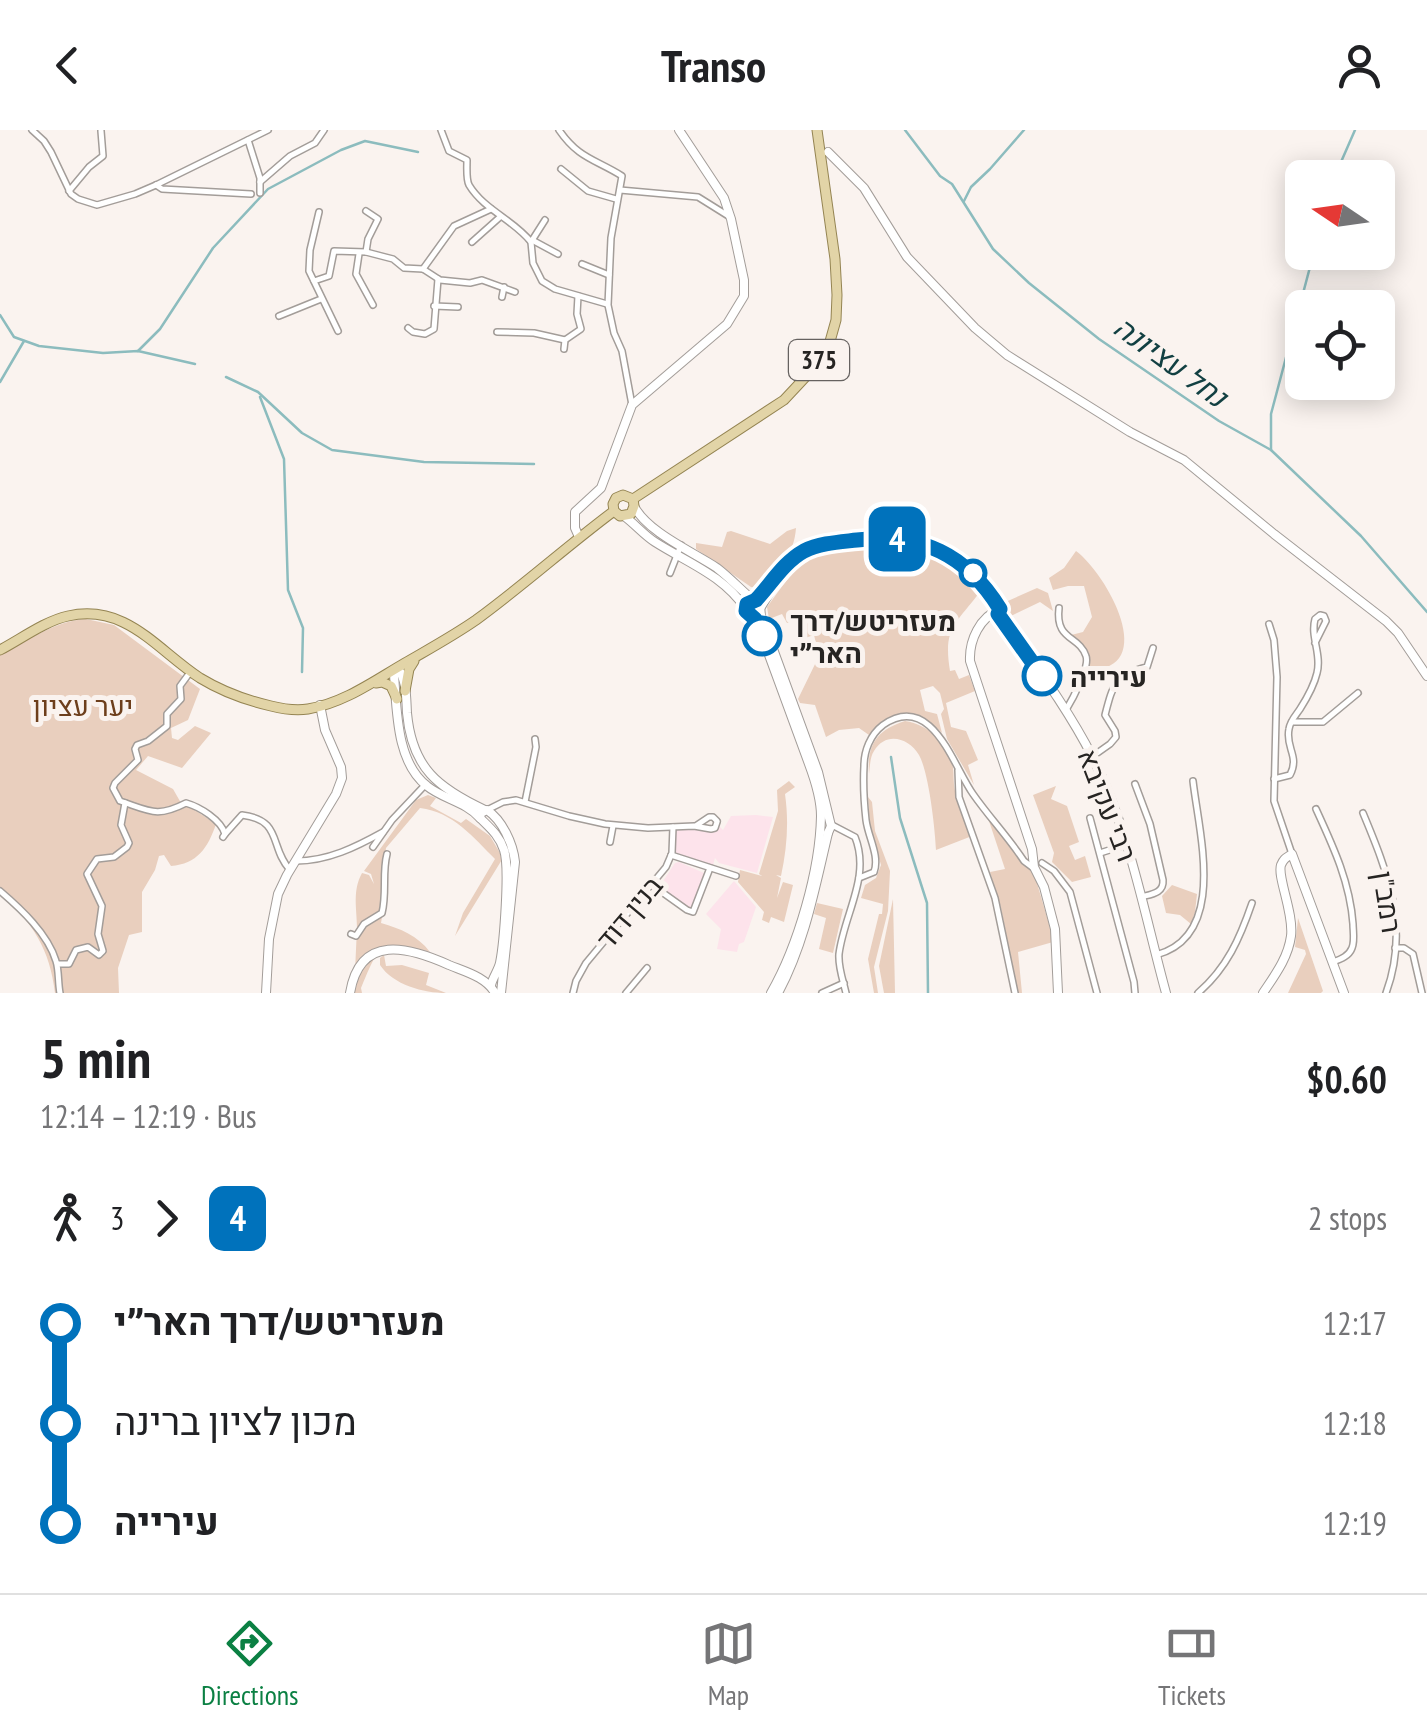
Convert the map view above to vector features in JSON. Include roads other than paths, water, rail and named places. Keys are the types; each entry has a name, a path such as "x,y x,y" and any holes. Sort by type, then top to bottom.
{"main road":[{"name":"375","path":"633,503 783,401 813,369 828,344 836,320 837,295 817,130"},
{"path":"0,650 60,618 78,614 112,616 132,626 222,691 290,710 308,709 369,685 442,644 579,537 619,514 631,514 633,503 627,495 614,500 619,514"},
{"path":"406,691 409,668 420,655"},
{"path":"369,685 391,686 397,699"}],"street":[{"path":"32,130 44,140 68,191 78,200 97,205 156,185 268,130"},
{"path":"245,130 258,135"},
{"path":"260,182 290,156 315,143 324,130"},
{"path":"441,130 451,153 466,160 468,184 491,209 532,241 558,254"},
{"path":"559,130 586,158 622,178 611,238 608,304 632,405"},
{"path":"579,537 576,512 601,488 632,405 727,324 744,296 744,280 724,198 679,130"},
{"path":"68,191 103,156 101,131"},
{"path":"248,140 260,193"},
{"path":"828,152 864,188 907,256 975,328 1082,403 1184,460 1386,621 1427,676"},
{"path":"561,169 588,190 616,198"},
{"path":"156,185 251,194"},
{"path":"620,190 698,197 730,217"},
{"path":"424,270 454,226 491,209"},
{"path":"366,211 378,219 356,276 373,305"},
{"path":"320,212 308,259 310,273 338,331"},
{"path":"472,242 500,218"},
{"path":"544,220 532,241 533,263 542,281 555,289 608,304"},
{"path":"314,281 329,276 334,251 390,258 438,279 473,285 482,280 515,292"},
{"path":"582,264 609,275"},
{"path":"408,328 418,333 434,328 438,279"},
{"path":"502,298 504,287"},
{"path":"564,349 565,340 581,328 578,296"},
{"path":"279,316 321,299"},
{"path":"434,306 458,307"},
{"path":"497,332 534,333 565,340"},
{"path":"633,503 638,514 654,528 751,591 761,588 797,556 818,546 868,539 901,540 931,546 960,562 976,576 998,611"},
{"path":"619,514 648,537 716,576 758,626 828,828"},
{"path":"757,604 806,556 828,549 878,544 914,547 948,559 972,578 998,611"},
{"path":"670,573 681,545"},
{"path":"748,612 757,614 757,604 778,574"},
{"path":"728,577 757,604 818,772 828,828 801,938 774,993"},
{"path":"1059,608 1059,623 1087,661 1066,710"},
{"path":"998,611 972,639 970,662 1044,887 1057,946 1058,993"},
{"name":"רבי עקיבא","path":"998,611 1066,710 1092,756 1127,844 1166,993"},
{"path":"1274,780 1290,774 1294,767 1288,735 1318,672 1313,625 1320,615 1326,621 1316,643"},
{"path":"1269,624 1277,677 1276,810 1344,993"},
{"path":"1092,756 1116,737 1116,730 1105,714 1114,685 1130,671 1147,667 1154,648"},
{"path":"350,993 361,965 388,948 418,952 496,985 516,862 510,841 488,816 429,782 414,772 404,748 394,675 398,668 406,691 412,745 429,782"},
{"path":"191,672 180,686 181,699 167,714 167,726 148,741 137,744 134,750 138,760 114,783 115,794 125,803 159,813 188,803 218,821 224,836 242,815 261,820 270,826 282,861 290,870"},
{"path":"1292,722 1324,722 1358,693"},
{"path":"266,993 272,915 282,885 342,778 342,766 325,730 320,705"},
{"path":"860,878 874,872 877,864 866,825 864,764 869,742 877,730 892,720 921,722 936,731 973,794 1019,853 1058,875 1070,892 1097,993"},
{"path":"525,802 535,739"},
{"path":"958,769 959,797 996,898 1015,993"},
{"path":"1155,955 1169,951 1187,937 1197,923 1202,904 1203,862 1193,781"},
{"path":"373,847 429,782"},
{"path":"1136,784 1163,880 1160,891 1142,897"},
{"path":"488,816 511,800 613,825 694,826"},
{"path":"58,964 69,964 76,950 88,946 98,955 103,950 98,934 102,906 87,874 97,860 127,848 122,830 125,803"},
{"path":"1316,808 1343,869 1352,916 1351,951 1333,962"},
{"name":"רמב\"ן","path":"1363,813 1390,884 1396,921 1393,971 1386,993"},
{"path":"1090,818 1135,993"},
{"path":"610,842 613,825"},
{"name":"בנין דוד","path":"572,993 586,963 666,867 673,827"},
{"path":"828,828 849,832 859,850 860,878 839,956 846,993"},
{"path":"296,861 333,855 382,832"},
{"path":"1100,853 1127,844"},
{"path":"352,934 356,936 364,924 382,913 387,854"},
{"path":"1263,993 1289,944 1292,919 1280,872 1283,862 1292,854"},
{"path":"671,855 736,876"},
{"path":"652,885 693,912 710,868"},
{"path":"0,891 22,909 38,930 58,964 60,993"},
{"path":"1198,993 1227,961 1252,903"},
{"path":"1395,948 1413,954 1422,993"},
{"path":"626,993 647,968"},
{"path":"822,993 844,983"}],"waterway":[{"name":"נחל עציונה","path":"905,130 940,176 952,184 993,249 1029,283 1099,339 1219,421 1271,450 1361,536 1427,612"},
{"path":"964,201 971,187 1024,130"},
{"path":"1342,160 1355,130"},
{"path":"138,351 160,329 213,248 268,189 365,141 418,152"},
{"path":"1271,450 1271,414 1309,270"},
{"path":"0,315 14,337 39,346 103,353 138,351 195,364"},
{"path":"0,382 24,341"},
{"path":"226,377 258,392 302,433 332,450 424,462 534,464"},
{"path":"260,397 284,459 288,590 303,628 302,672"},
{"path":"891,757 900,818 927,903 928,993"}],"place":[{"name":"מעזריטש/דרך האר״י","path":"762,636"},
{"name":"עירייה","path":"1042,676"}],"park label":[{"name":"יער עציון","path":"83,705"}]}
